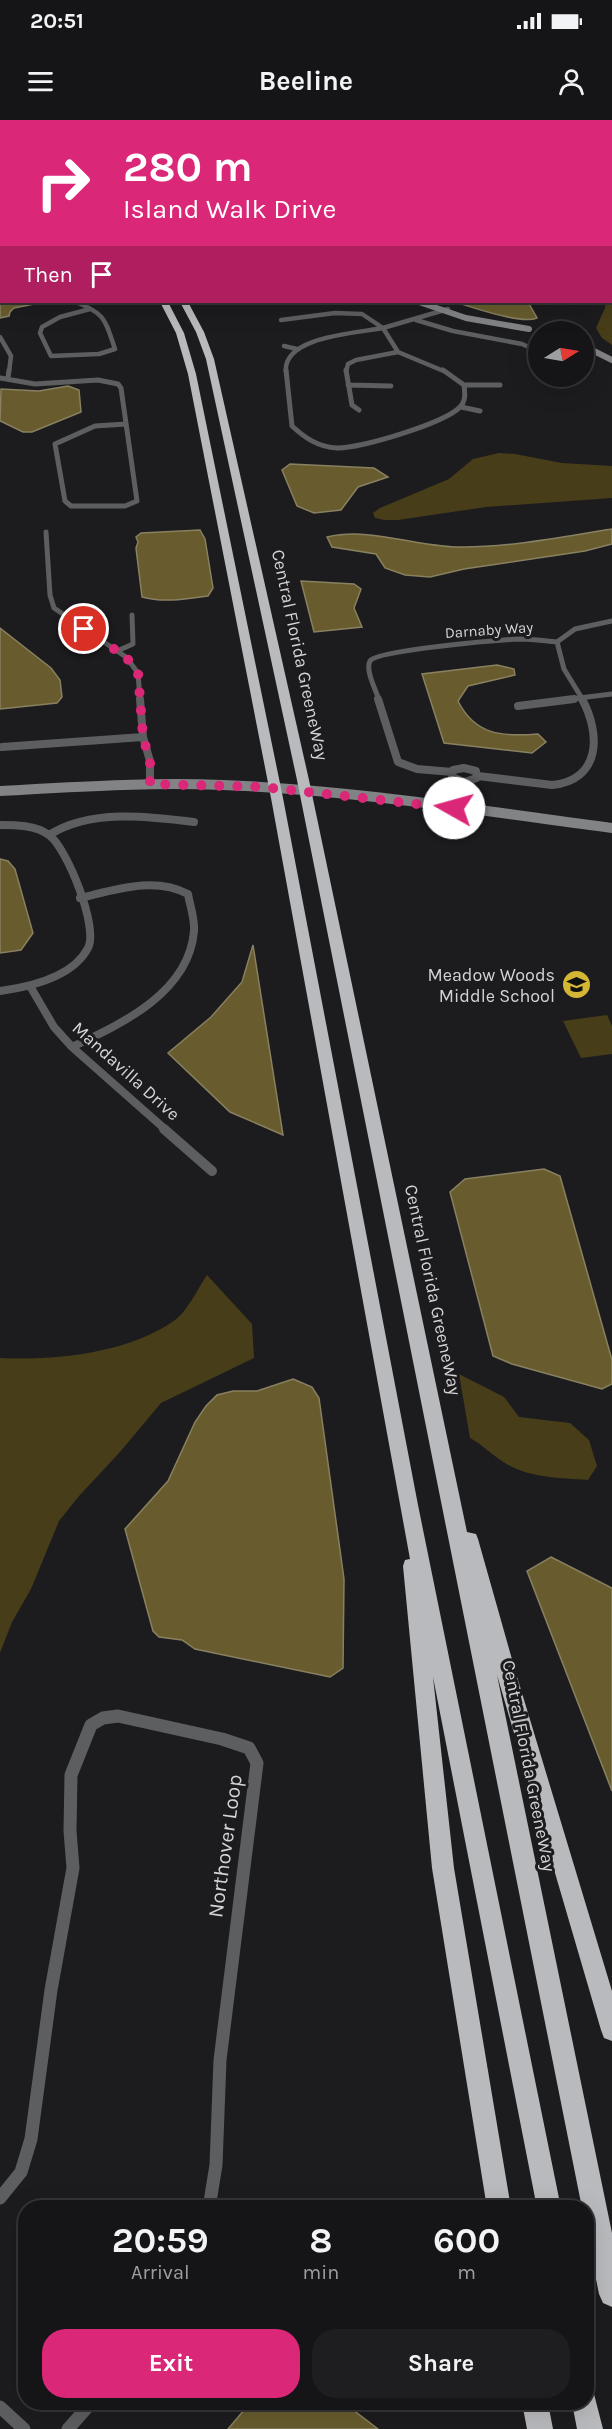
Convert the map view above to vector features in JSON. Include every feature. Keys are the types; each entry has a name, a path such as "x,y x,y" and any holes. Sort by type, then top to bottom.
{"highway":[{"path":"163,303 180,333 192,374 273,777 409,1505 547,2200"},
{"name":"Central Florida GreeneWay","path":"185,303 200,332 213,373 303,780 593,2200"},
{"path":"418,1336 505,1670 612,2030"},
{"path":"379,1339 410,1555 443,1868 498,2200"},
{"name":"Central Florida GreeneWay","path":"594,2205 612,2294"},
{"path":"536,2410 540,2429"},
{"path":"586,2410 590,2429"}],"street":[{"path":"78,303 90,309 104,318 115,349 99,354 60,357 48,354 40,333 42,327 60,317 90,309"},
{"path":"423,303 528,329"},
{"path":"432,303 445,309"},
{"path":"359,410 352,405 346,369 348,364 356,360 398,352 454,376 464,386 465,397 461,406 446,415 378,443 349,447 327,446 298,434 292,426 285,365 287,357 297,349 321,339 384,329 445,309"},
{"path":"281,320 349,312 371,319 384,329 398,352"},
{"path":"416,320 453,331 528,347"},
{"path":"0,337 11,357 8,378"},
{"path":"284,346 297,349"},
{"path":"594,350 612,360"},
{"path":"0,378 35,384 98,380 114,382 120,388 126,424 138,498 137,501 125,506 78,507 67,504 55,444 95,426 126,424"},
{"path":"348,385 391,386"},
{"path":"464,386 500,385"},
{"path":"461,406 480,411"},
{"path":"46,532 50,595 54,608 126,657 138,673 143,737 150,761 150,784"},
{"path":"117,651 133,644 132,615"},
{"path":"557,642 564,634 574,629 612,621"},
{"name":"Darnaby Way","path":"521,639 557,642 561,664 581,698 594,725 595,735 593,753 584,773 575,781 543,784 478,776 473,769 464,768 452,772 417,769 398,762 394,756 369,662 373,657 395,651 521,639"},
{"path":"518,706 612,694"},
{"path":"2,747 143,737"},
{"path":"452,772 452,777 456,780 468,782 475,780 478,776"},
{"path":"455,806 449,801 456,780"},
{"path":"455,806 462,803 468,782"},
{"path":"0,791 150,784 262,787 455,806 612,828"},
{"path":"49,835 65,826 94,820 167,819 194,822"},
{"path":"0,825 33,828 49,835 61,847 91,932 88,948 74,963 52,977 30,986 0,991"},
{"path":"72,1047 107,1030 155,1000 173,980 189,952 194,929 188,894 179,887 151,884 80,898"},
{"name":"Mandavilla Drive","path":"30,986 54,1027 72,1047 212,1171"},
{"name":"Northover Loop","path":"0,2198 21,2172 31,2139 51,1990 73,1868 70,1831 71,1774 91,1725 103,1718 118,1716 222,1739 249,1748 257,1763 220,2060 216,2164 209,2200"},
{"path":"0,2407 24,2429"},
{"path":"68,2429 85,2410"}],"shaded area":[{"path":"0,303 34,304 14,308 9,316 0,318"},
{"path":"458,303 529,303 537,318 520,319"},
{"path":"606,303 612,303 612,345 602,338 596,328"},
{"path":"68,386 79,390 81,412 32,432 23,432 0,421 1,389 39,391"},
{"path":"499,453 562,463 612,466 612,498 486,507 398,520 375,518 373,513 380,508 449,479 473,459"},
{"path":"290,464 374,468 388,477 358,487 341,510 314,513 297,506 282,470"},
{"path":"612,529 612,544 585,551 464,569 430,577 405,575 385,568 376,554 332,547 327,537 359,534 440,546 475,547"},
{"path":"200,530 205,539 213,588 208,596 166,600 142,597 136,537 141,533"},
{"path":"301,581 354,584 361,589 354,608 362,627 314,632"},
{"path":"0,628 51,668 60,680 62,697 57,703 0,709"},
{"path":"497,665 514,669 515,675 468,686 458,701 465,712 481,727 501,734 538,734 546,742 532,753 444,743 422,674"},
{"path":"0,859 8,861 15,869 33,933 21,950 0,953"},
{"path":"253,945 283,1135 230,1112 168,1053 211,1017 242,982"},
{"path":"607,1015 612,1026 612,1054 581,1058 563,1021"},
{"path":"544,1169 560,1176 612,1360 612,1384 602,1389 512,1364 493,1356 450,1192 465,1179"},
{"path":"207,1275 252,1324 254,1358 161,1403 79,1496 59,1521 31,1589 12,1622 0,1653 0,1358 67,1356 114,1347 136,1340 157,1331 179,1317"},
{"path":"459,1374 504,1397 519,1417 570,1423 589,1440 597,1466 588,1480 524,1472 505,1463 470,1438"},
{"path":"293,1379 312,1387 319,1398 344,1579 343,1668 330,1677 195,1649 182,1640 159,1637 153,1631 125,1529 168,1481 195,1422 217,1395 233,1391 257,1391"},
{"path":"551,1557 612,1588 612,1791 527,1571"},
{"path":"244,2410 353,2410 378,2429 228,2429"}],"place":[{"name":"Meadow Woods Middle School","path":"576,985"}],"route":[{"path":"84,629 126,657 138,673 143,737 150,761 150,784 201,784 304,790 454,808"}]}
